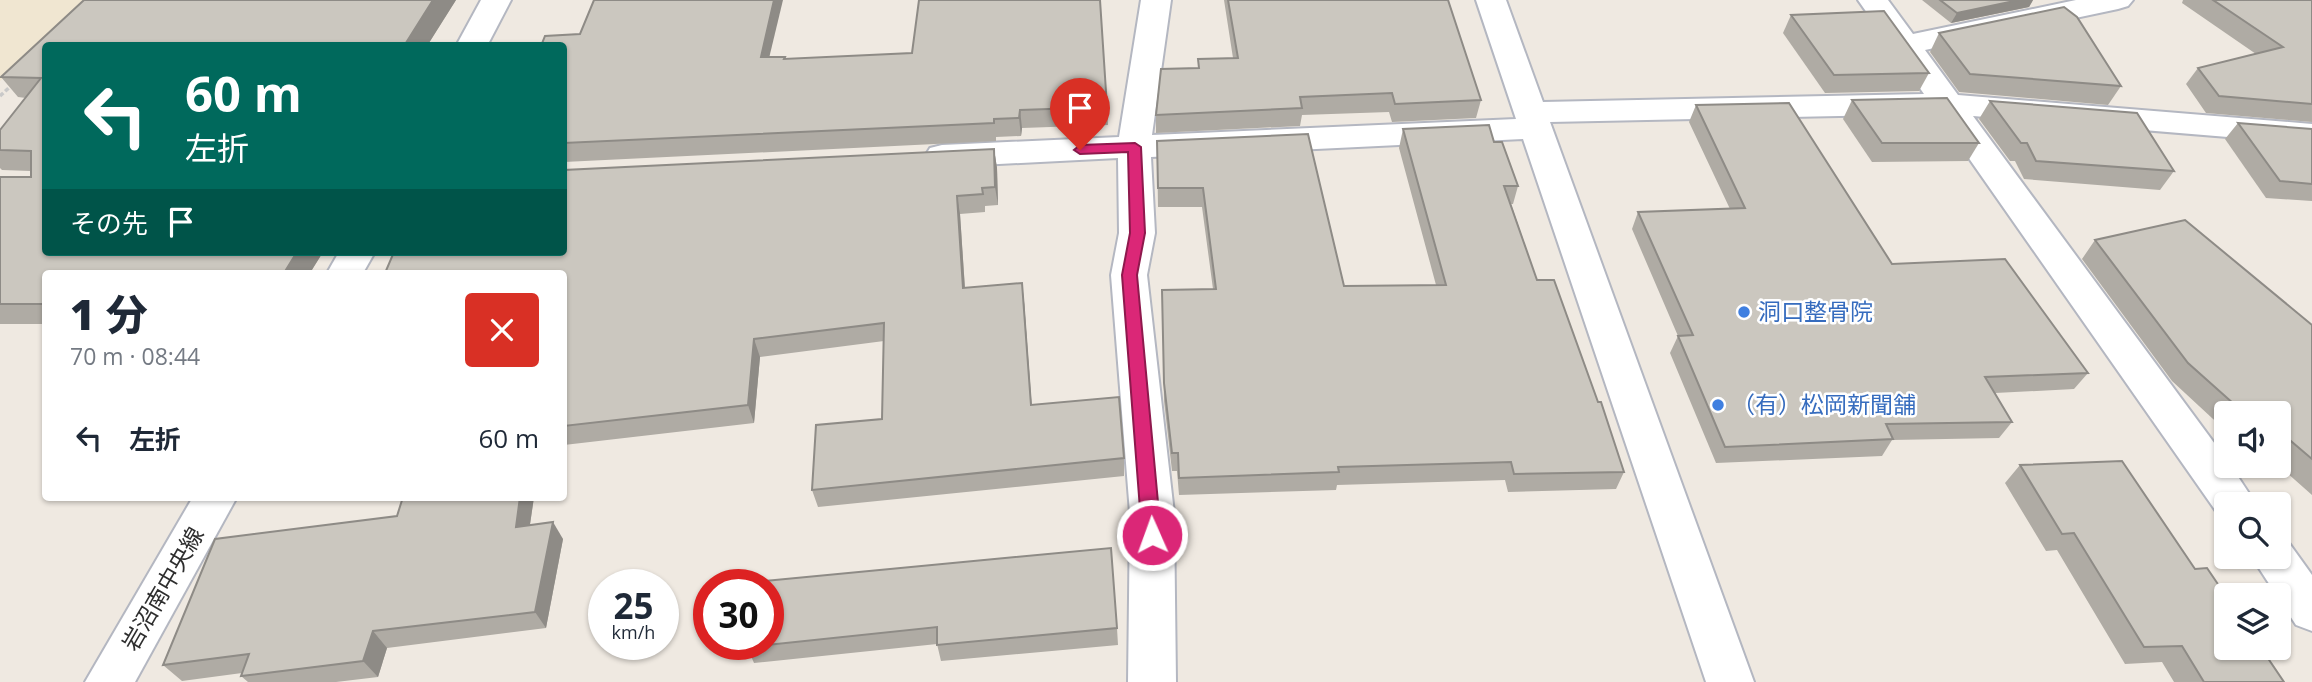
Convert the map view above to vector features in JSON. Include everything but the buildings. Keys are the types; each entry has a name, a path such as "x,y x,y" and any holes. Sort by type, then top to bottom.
{"street":[{"path":"473,42 496,0"},
{"path":"1152,682 1152,513 1129,275 1137,233 1135,147 1156,0"},
{"path":"1491,0 1730,682"},
{"path":"1873,0 2226,492"},
{"path":"1905,45 2118,0"},
{"path":"905,158 1135,147 1534,120 1949,104 2312,134"},
{"name":"岩沼南中央線","path":"109,682 214,501"},
{"path":"2282,569 2312,611"}],"path":[{"path":"0,96 18,78"}],"shaded area":[{"path":"0,0 84,0 0,81"}],"place":[{"name":"洞口整骨院","path":"1744,312"},
{"name":"（有）松岡新聞舗","path":"1718,405"}],"route":[{"path":"1080,150 1135,147 1137,233 1129,275 1152,535"}]}
